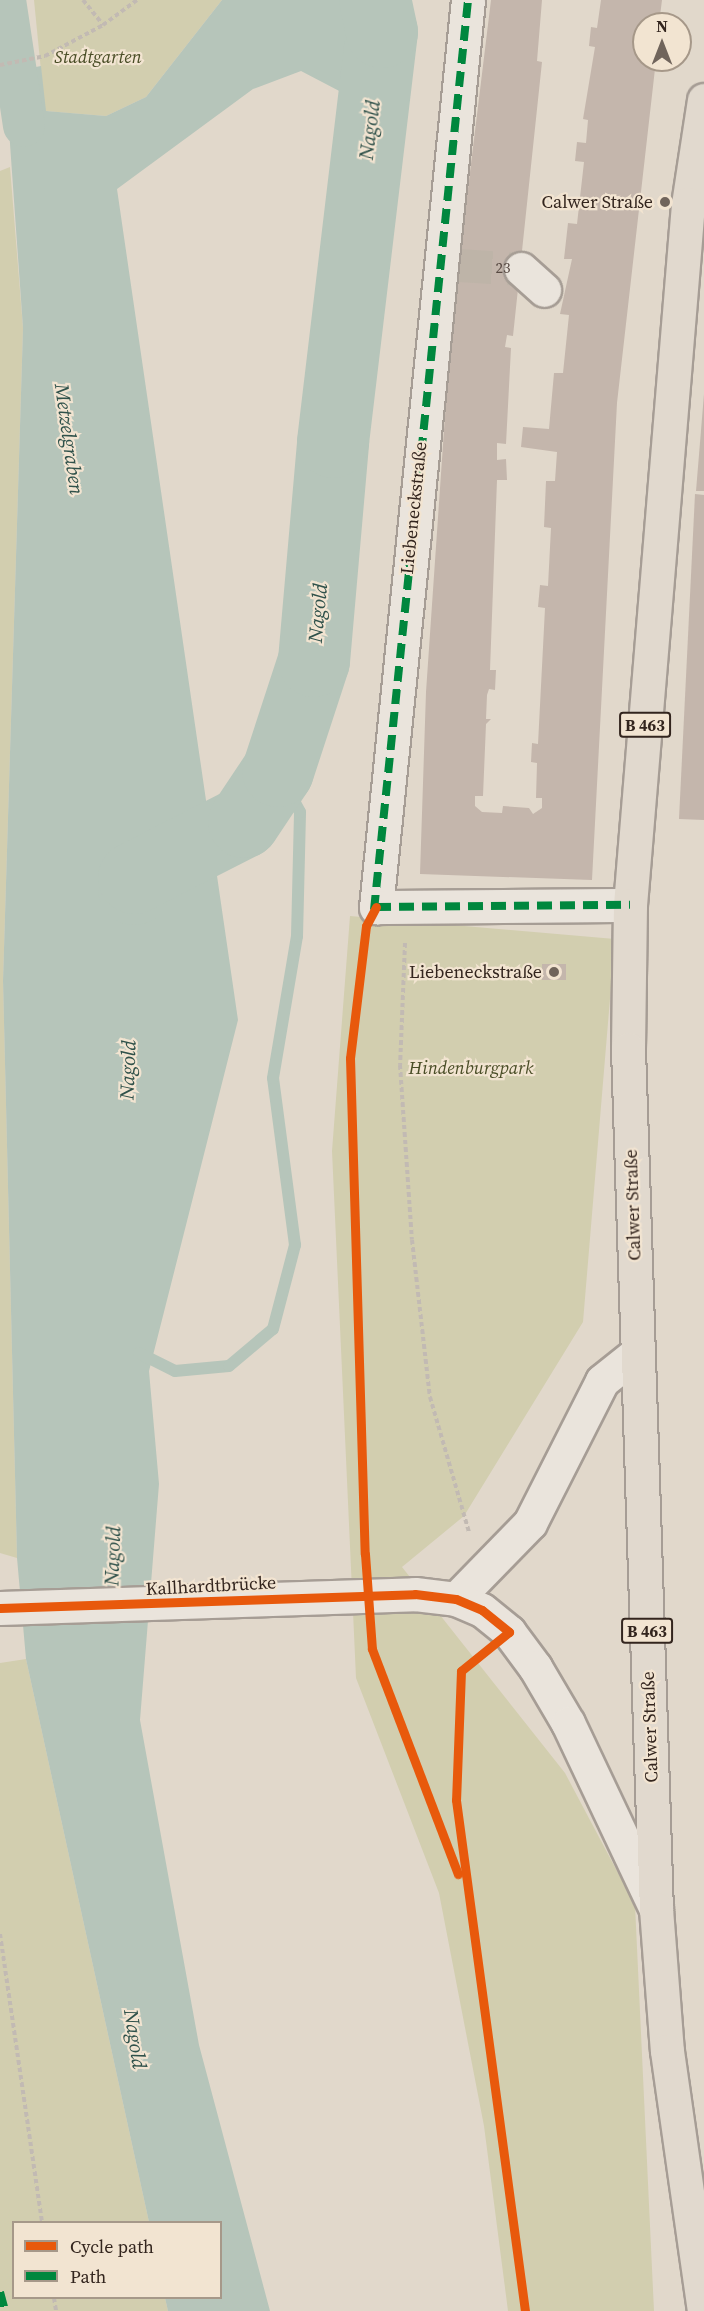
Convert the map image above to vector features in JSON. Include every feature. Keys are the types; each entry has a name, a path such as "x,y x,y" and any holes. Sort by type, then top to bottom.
{"main road":[{"name":"Calwer Straße","path":"704,100 688,204 630,905 628,1049 656,1909 667,2051 704,2311"}],"street":[{"name":"Liebeneckstraße","path":"391,907 448,264 468,0"},
{"path":"391,907 630,905"},
{"path":"456,1599 530,1523 602,1382 637,1353"},
{"name":"Kallhardtbrücke","path":"5,1608 415,1594 456,1599 482,1610 509,1632 535,1667 568,1723 608,1817 656,1909"}],"path":[{"path":"83,0 103,25"},
{"path":"0,65 45,56 103,25 137,0"},
{"path":"391,907 400,1065 429,1397 481,1575"},
{"path":"0,1934 42,2221"}],"green space":[{"name":"Stadtgarten","path":"34,0 222,0 146,97 106,116 45,111"},
{"path":"10,167 23,328 3,981 17,1558 0,1553 0,171"},
{"name":"Hindenburgpark","path":"350,916 615,939 583,1322 464,1516 402,1567 565,1773 635,1905 654,2311 508,2311 484,2126 439,1893 356,1678 332,1151"},
{"path":"26,1659 149,2221 12,2221 12,2299 165,2299 168,2311 0,2311 0,1663"}],"water":[{"path":"222,0 406,0 398,98 345,94 301,71 253,89 117,189 238,1020 149,1371 159,1484 140,1720 199,2045 270,2311 168,2311 165,2299 222,2299 222,2221 149,2221 26,1659 17,1558 3,981 23,328 5,73 41,66 46,111 106,116 146,97"}],"building":[{"path":"491,0 542,0 537,61 542,62 513,336 507,335 505,347 511,348 506,444 497,443 497,460 506,459 507,480 497,480 490,670 496,670 495,690 489,689 487,695 486,719 491,719 486,724 483,796 475,796 475,806 482,812 502,813 503,806 529,808 533,814 542,808 542,798 536,798 537,763 531,762 532,743 538,744 545,608 538,607 540,585 548,586 551,528 544,527 546,481 555,481 557,452 521,447 523,427 549,429 554,373 563,373 569,315 560,314 572,259 564,259 568,223 577,224 584,162 575,161 577,142 586,143 588,120 583,119 595,47 589,46 591,27 597,28 601,0 662,0 660,12 632,12 632,72 655,72 617,403 592,880 420,874 426,692 451,328"},
{"path":"704,394 704,491 696,491"},
{"path":"695,494 704,495 704,820 679,819"},
{"name":"Liebeneckstraße","path":"542,964 566,964 566,980 542,980"}],"waterway":[{"name":"Metzelgraben","path":"5,0 24,126"},
{"name":"Nagold","path":"134,889 134,878 244,822 278,771 314,661 333,442 382,32 375,0"},
{"path":"139,1353 175,1371 229,1366 273,1329 295,1245 273,1078 297,936 300,812 278,771"}],"tunnel":[{"path":"459,265 521,269"}],"marked path":[{"path":"374,910 468,0"},
{"path":"376,907 630,905"},
{"path":"0,2292 5,2311"}],"cycle path":[{"path":"376,907 366,926 350,1058 365,1554 372,1649 458,1874"},
{"path":"0,1608 415,1594 456,1599 482,1610 509,1632 461,1671 456,1800 525,2311"}],"place":[{"name":"Calwer Straße","path":"665,202"},
{"name":"Liebeneckstraße","path":"554,972"}]}
